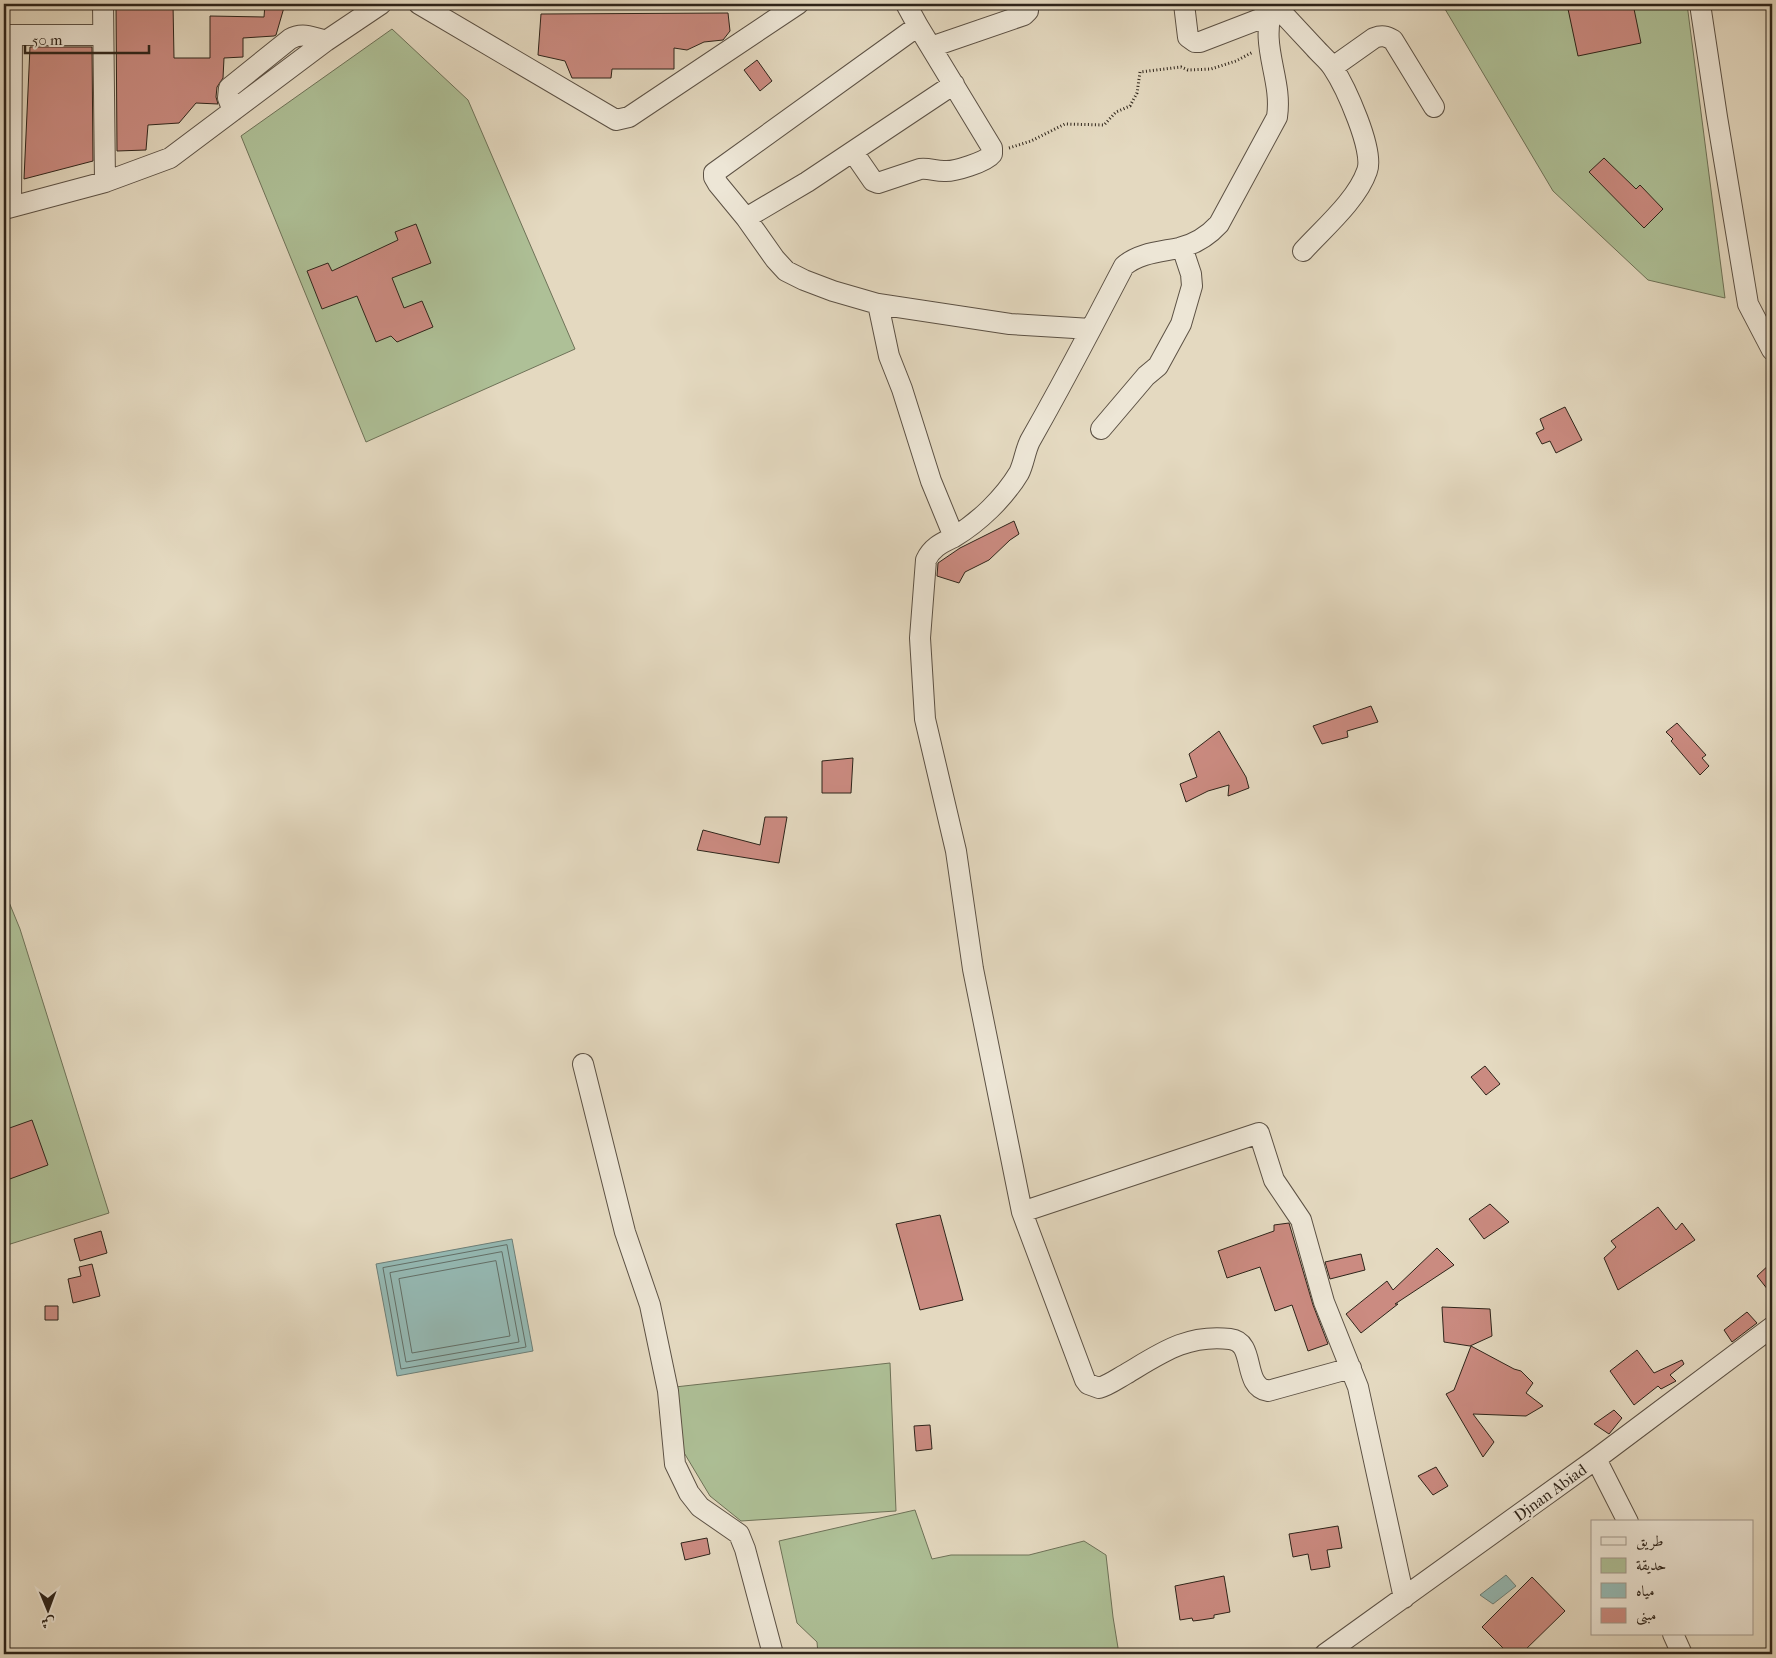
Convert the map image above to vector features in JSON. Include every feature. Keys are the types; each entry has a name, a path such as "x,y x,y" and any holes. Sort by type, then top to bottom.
{"street":[{"path":"103,4 104,182"},
{"path":"102,36 8,35 7,208 104,182 170,158 326,41 381,4"},
{"path":"419,4 616,120 629,117 798,4"},
{"path":"853,152 873,181 878,183 920,169 952,171 989,157 992,154 992,148 906,4"},
{"path":"931,47 1024,15 1028,11 1028,4"},
{"path":"1184,4 1188,38 1195,42 1200,42 1270,15"},
{"path":"1303,251 1345,206 1356,191 1368,169 1369,160 1365,140 1349,98 1333,67 1274,4 1270,15 1268,41 1278,97 1277,117 1219,224 1210,234 1200,240 1182,247 1138,257 1124,266 1059,391 1029,442 1020,471 993,506 964,532 937,545 930,552 926,560 920,638 925,719 956,851 972,969 1022,1212 1085,1380 1094,1388 1099,1388 1168,1348 1181,1343 1211,1338 1231,1339 1241,1344 1245,1350 1253,1378 1263,1390 1351,1368"},
{"path":"1700,4 1748,304 1772,350"},
{"path":"918,26 714,172 714,177 786,271 833,291 878,304 1010,324 1090,329"},
{"path":"1333,67 1374,38 1387,36 1393,40 1434,107"},
{"path":"746,218 807,182 954,84"},
{"path":"1101,429 1146,376 1158,366 1181,324 1192,286 1191,274 1182,247"},
{"path":"878,304 889,356 902,389 930,481 954,537"},
{"path":"583,1064 625,1232 650,1305 668,1391 675,1464 689,1493 700,1507 739,1534 745,1549 773,1654"},
{"path":"1022,1212 1259,1133 1274,1180 1301,1220 1324,1302 1358,1387 1404,1598"},
{"name":"Djnan Abiad","path":"1325,1654 1596,1459 1772,1327"},
{"path":"1596,1459 1627,1520"},
{"path":"1674,1636 1682,1654"}],"path":[{"path":"1031,140 1066,124 1104,125 1116,112 1130,106 1137,93 1140,72 1181,67 1188,70 1211,69 1236,61 1258,50"}],"green space":[{"path":"1442,4 1687,4 1725,298 1648,280 1553,191"},
{"path":"392,29 468,100 575,349 366,442 241,136"},
{"path":"4,890 20,929 109,1213 4,1246"},
{"path":"890,1363 896,1511 741,1521 710,1496 683,1451 675,1387"},
{"path":"915,1510 932,1559 951,1555 1029,1555 1084,1541 1106,1555 1119,1654 818,1654 817,1642 797,1623 779,1541"}],"water":[{"path":"512,1239 533,1351 397,1376 376,1264"},
{"path":"1506,1575 1516,1586 1493,1604 1480,1595"}],"building":[{"path":"116,4 173,4 174,58 210,58 210,16 264,17 265,4 285,4 276,35 243,38 243,57 224,58 223,78 217,87 216,97 218,104 196,103 179,123 148,125 146,150 117,151"},
{"path":"1592,4 1633,4 1641,43 1578,56 1568,9"},
{"path":"728,13 730,31 723,40 704,42 687,50 674,48 674,69 612,69 611,78 572,78 565,61 538,55 541,14"},
{"path":"30,47 92,47 93,161 24,179"},
{"path":"757,60 772,81 760,91 744,70"},
{"path":"1604,158 1636,189 1640,185 1663,209 1644,228 1589,172"},
{"path":"416,224 431,263 392,278 404,308 422,301 433,327 397,342 391,336 376,342 357,296 322,309 307,271 328,263 332,271 398,240 395,232"},
{"path":"1565,407 1582,440 1556,453 1550,441 1542,444 1536,433 1544,429 1540,419"},
{"path":"1014,521 1019,534 989,560 965,572 959,583 937,576 938,563 960,548"},
{"path":"1371,706 1378,722 1347,731 1348,737 1322,744 1313,726"},
{"path":"1677,723 1706,755 1702,758 1709,766 1700,775 1671,741 1673,739 1666,732"},
{"path":"1219,731 1246,777 1249,788 1228,796 1229,785 1208,791 1186,802 1180,784 1197,777 1189,754"},
{"path":"853,758 851,793 822,793 822,761"},
{"path":"765,817 787,817 779,863 697,850 703,830 760,845"},
{"path":"1485,1066 1500,1084 1486,1095 1471,1077"},
{"path":"32,1120 48,1165 7,1180 4,1172 4,1130"},
{"path":"1490,1204 1509,1222 1484,1239 1469,1219"},
{"path":"1658,1207 1676,1230 1682,1223 1695,1240 1618,1290 1604,1258 1616,1247 1611,1241"},
{"path":"940,1215 963,1300 920,1310 896,1224"},
{"path":"1289,1223 1313,1305 1328,1344 1308,1351 1292,1305 1275,1311 1260,1267 1227,1278 1218,1251 1274,1231 1274,1225"},
{"path":"101,1231 107,1253 80,1261 74,1239"},
{"path":"1437,1248 1454,1265 1395,1304 1398,1304 1361,1333 1346,1314 1387,1281 1393,1290"},
{"path":"1361,1254 1365,1270 1330,1279 1325,1262"},
{"path":"1772,1262 1772,1295 1757,1276"},
{"path":"92,1264 100,1296 73,1303 68,1279 81,1276 79,1267"},
{"path":"45,1306 58,1306 58,1320 45,1320"},
{"path":"1442,1307 1490,1309 1492,1336 1470,1346 1444,1342"},
{"path":"1747,1312 1757,1323 1732,1342 1724,1330"},
{"path":"1471,1346 1521,1371 1533,1383 1526,1393 1543,1406 1526,1416 1473,1414 1494,1442 1483,1457 1446,1394 1454,1390"},
{"path":"1637,1350 1654,1373 1682,1360 1684,1364 1670,1375 1676,1381 1661,1389 1658,1386 1634,1405 1610,1371"},
{"path":"1614,1410 1622,1418 1609,1434 1594,1424"},
{"path":"930,1425 932,1449 916,1451 914,1426"},
{"path":"1436,1467 1448,1486 1433,1495 1418,1476"},
{"path":"1338,1526 1342,1548 1327,1550 1330,1567 1311,1570 1308,1554 1293,1557 1289,1534"},
{"path":"707,1538 710,1554 685,1560 681,1543"},
{"path":"1224,1576 1230,1612 1214,1615 1214,1618 1193,1621 1192,1618 1180,1620 1175,1586"},
{"path":"1532,1577 1565,1611 1521,1654 1509,1654 1482,1627"}]}
